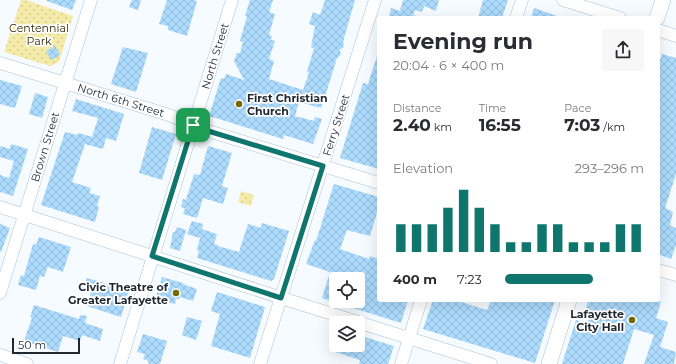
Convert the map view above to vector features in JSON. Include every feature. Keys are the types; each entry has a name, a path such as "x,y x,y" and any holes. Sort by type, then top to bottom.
{"main road":[{"path":"658,16 663,0"},
{"path":"549,364 568,302"}],"street":[{"name":"Brown Street","path":"0,293 91,0"},
{"name":"North Street","path":"120,364 232,0"},
{"name":"Ferry Street","path":"260,364 375,0"},
{"path":"517,16 522,0"},
{"path":"563,0 614,16"},
{"path":"660,31 676,36"},
{"name":"North 6th Street","path":"0,63 169,115 205,130 377,182"},
{"path":"0,207 491,364"},
{"path":"660,271 676,275"},
{"path":"401,364 421,302"},
{"path":"0,355 27,364"}],"green space":[{"name":"Centennial Park","path":"21,0 26,0 73,16 59,62 50,66 4,52"},
{"path":"241,191 254,195 251,206 238,202"}],"building":[{"path":"47,0 76,0 72,10"},
{"path":"132,0 141,0 138,10 129,7"},
{"path":"167,0 197,1 187,36 168,30 168,26 159,24"},
{"path":"250,0 273,0 269,12 275,14 269,35 272,36 271,40 275,41 269,59 274,61 269,79 303,90 309,73 307,72 314,48 311,47 315,26 309,24 313,12 320,15 325,0 355,0 343,42 343,48 339,50 341,53 337,58 321,108 299,102 295,116 314,121 315,117 322,119 313,144 284,135 283,139 209,116 221,78 224,79 226,74 244,80 234,61 237,53 240,53 243,42 240,41"},
{"path":"403,0 439,0 436,11 424,6 422,12 415,10 413,15 417,16 389,16 391,8 400,11"},
{"path":"483,0 508,0 503,16 479,16"},
{"path":"534,8 557,16 532,16"},
{"path":"55,46 60,55 51,60 46,51"},
{"path":"123,47 148,53 136,92 111,84"},
{"path":"662,54 676,58 676,174 665,208 673,212 670,225 676,228 676,245 671,259 660,255 660,60"},
{"path":"377,56 377,168 340,158 363,83 368,84"},
{"path":"0,80 22,86 15,108 0,104"},
{"path":"35,93 48,97 42,118 29,114"},
{"path":"76,99 124,114 116,141 106,138 103,149 85,144 72,182 91,188 89,193 100,196 95,222 41,205 65,132 77,135 79,133 92,137 98,118 72,111"},
{"path":"152,127 176,134 162,180 139,173"},
{"path":"11,144 28,149 13,196 0,192 0,175 9,178 14,161 0,157 0,146 10,149"},
{"path":"208,146 232,153 222,186 228,188 223,204 203,198 197,218 183,214 185,208 181,207 183,199 186,200 194,174 200,175"},
{"path":"334,184 377,196 377,213 370,236 347,230 340,249 369,259 370,256 377,258 377,302 407,302 401,323 353,308 365,308 365,272 330,272 306,264 315,240 316,241"},
{"path":"192,221 203,224 202,229 217,234 214,244 239,252 248,224 261,228 262,223 289,231 274,279 271,281 197,258 200,238 187,234"},
{"path":"0,224 10,228 1,252 0,252"},
{"path":"177,227 186,230 180,251 170,248 173,232 175,232"},
{"path":"39,237 71,247 63,272 48,267 44,277 40,276 36,290 18,285 21,275 24,276 33,244 36,245"},
{"path":"329,275 329,300 322,298"},
{"name":"Civic Theatre of Greater Lafayette","path":"162,277 197,289 193,301 180,297 179,299 176,299 175,304 155,299"},
{"path":"87,278 129,290 121,317 87,306 92,289 84,286"},
{"path":"217,292 265,307 250,358 211,346 220,314 211,311"},
{"path":"432,302 461,302 487,310 490,302 554,302 535,363 423,329"},
{"path":"588,302 661,302 656,318 668,322 660,347 676,352 674,364 644,364 654,335 634,329 623,364 562,364 576,320 587,324 590,310 586,309"},
{"path":"34,305 79,319 80,315 87,316 85,323 103,329 100,341 82,335 80,341 63,336 58,352 24,341 32,318 30,317"},
{"path":"187,317 202,321 196,340 182,335"},
{"path":"143,334 167,341 160,364 149,364 147,360 143,359 145,354 137,352"},
{"path":"365,337 394,346 388,364 359,364 360,360 335,352 365,352"}],"place":[{"name":"First Christian Church","path":"239,104"},
{"name":"Civic Theatre of Greater Lafayette","path":"176,293"},
{"name":"Lafayette City Hall","path":"632,320"}],"route":[{"path":"193,125 323,166 281,298 152,256 193,125"}]}
